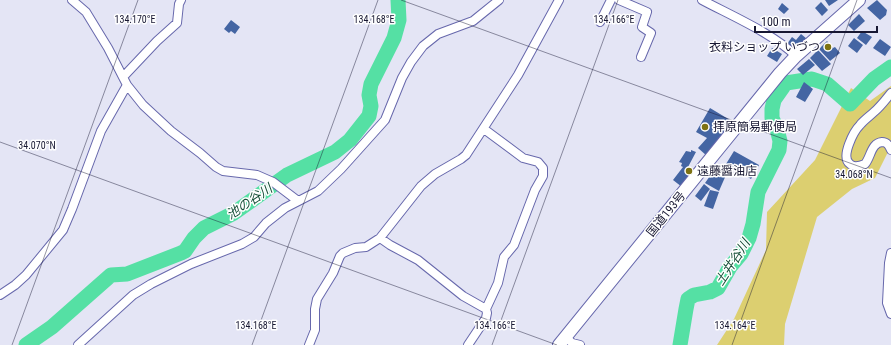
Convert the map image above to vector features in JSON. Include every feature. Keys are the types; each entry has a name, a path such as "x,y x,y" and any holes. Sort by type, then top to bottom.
{"highway":[{"name":"国道193号","path":"563,341 771,84 796,56 859,0"}],"street":[{"path":"72,0 86,12 108,48 127,84 148,110 171,131 216,167 223,170 257,175 276,183 298,201"},
{"path":"123,77 157,41 177,23 179,4 181,0"},
{"path":"78,345 133,295 151,284 191,264 242,244 254,237 266,223 285,208 318,191 341,169 385,120 402,78 411,62 423,46 438,34 473,21 499,0"},
{"path":"309,345 315,330 315,309 317,299 333,273 339,258 343,253 355,248 366,247 380,238 421,186 436,174 466,155 518,75 559,0"},
{"path":"600,22 611,0"},
{"path":"619,0 647,12 642,27 651,33 641,57"},
{"path":"702,0 755,28 788,49 796,56"},
{"path":"0,295 26,275 63,230 101,131 127,84"},
{"path":"891,93 880,107 860,125 850,143 846,156 849,164 856,166 865,164 874,146 878,143 884,142 888,144 891,150"},
{"path":"468,345 486,318 486,309 498,283 504,257 514,244 535,190 543,176 543,168 538,162 523,158 484,129"},
{"path":"380,238 418,260 464,296 486,309"},
{"path":"891,253 886,303 891,314"},
{"path":"563,341 580,345"}],"shaded area":[{"path":"891,86 891,146 875,178 852,189 817,217 785,324 784,345 717,345 734,319 766,250 767,212 815,160 851,88 870,101"}],"building":[{"path":"825,0 838,0 829,6"},
{"path":"877,0 887,10 886,15 880,20 867,8"},
{"path":"821,2 828,10 822,16 815,8"},
{"path":"782,3 789,9 784,14 778,9"},
{"path":"859,14 865,21 854,31 848,25"},
{"path":"231,20 240,27 235,34 231,31 229,33 224,29"},
{"path":"862,31 872,37 866,45 857,38"},
{"path":"801,34 807,39 799,46 787,44 792,37 796,40"},
{"path":"854,38 863,45 857,53 848,46"},
{"path":"880,39 891,47 885,56 873,48"},
{"path":"827,41 840,53 830,61 819,49"},
{"path":"772,48 782,54 777,62 767,56"},
{"path":"818,50 831,64 822,71 810,58"},
{"path":"809,59 815,65 803,75 797,69"},
{"path":"804,82 813,89 805,102 796,97"},
{"path":"710,108 735,123 707,156 698,148 707,138 696,132"},
{"path":"691,150 696,152 688,167 693,171 682,187 673,180 683,167 681,166 682,163 679,162 686,151 691,152"},
{"path":"734,151 759,165 751,179 726,164"},
{"path":"717,166 726,175 719,191 705,183"},
{"path":"704,184 710,189 701,201 695,196"},
{"path":"710,190 719,192 713,209 704,206"}],"waterway":[{"name":"池の谷川","path":"26,345 52,327 111,275 127,274 185,251 194,238 204,228 234,213 287,175 335,152 350,140 369,116 371,106 369,95 371,84 394,38 399,20 398,0"},
{"name":"土井谷川","path":"680,345 688,299 694,295 710,292 718,288 730,267 741,254 749,238 753,224 758,192 779,150 780,141 772,118 772,109 774,100 786,83 812,79 827,84 850,104 874,79 891,67"}],"place":[{"name":"衣料ショップ いづつ","path":"828,47"},
{"name":"拝原簡易郵便局","path":"705,127"},
{"name":"遠藤醤油店","path":"689,171"}]}
